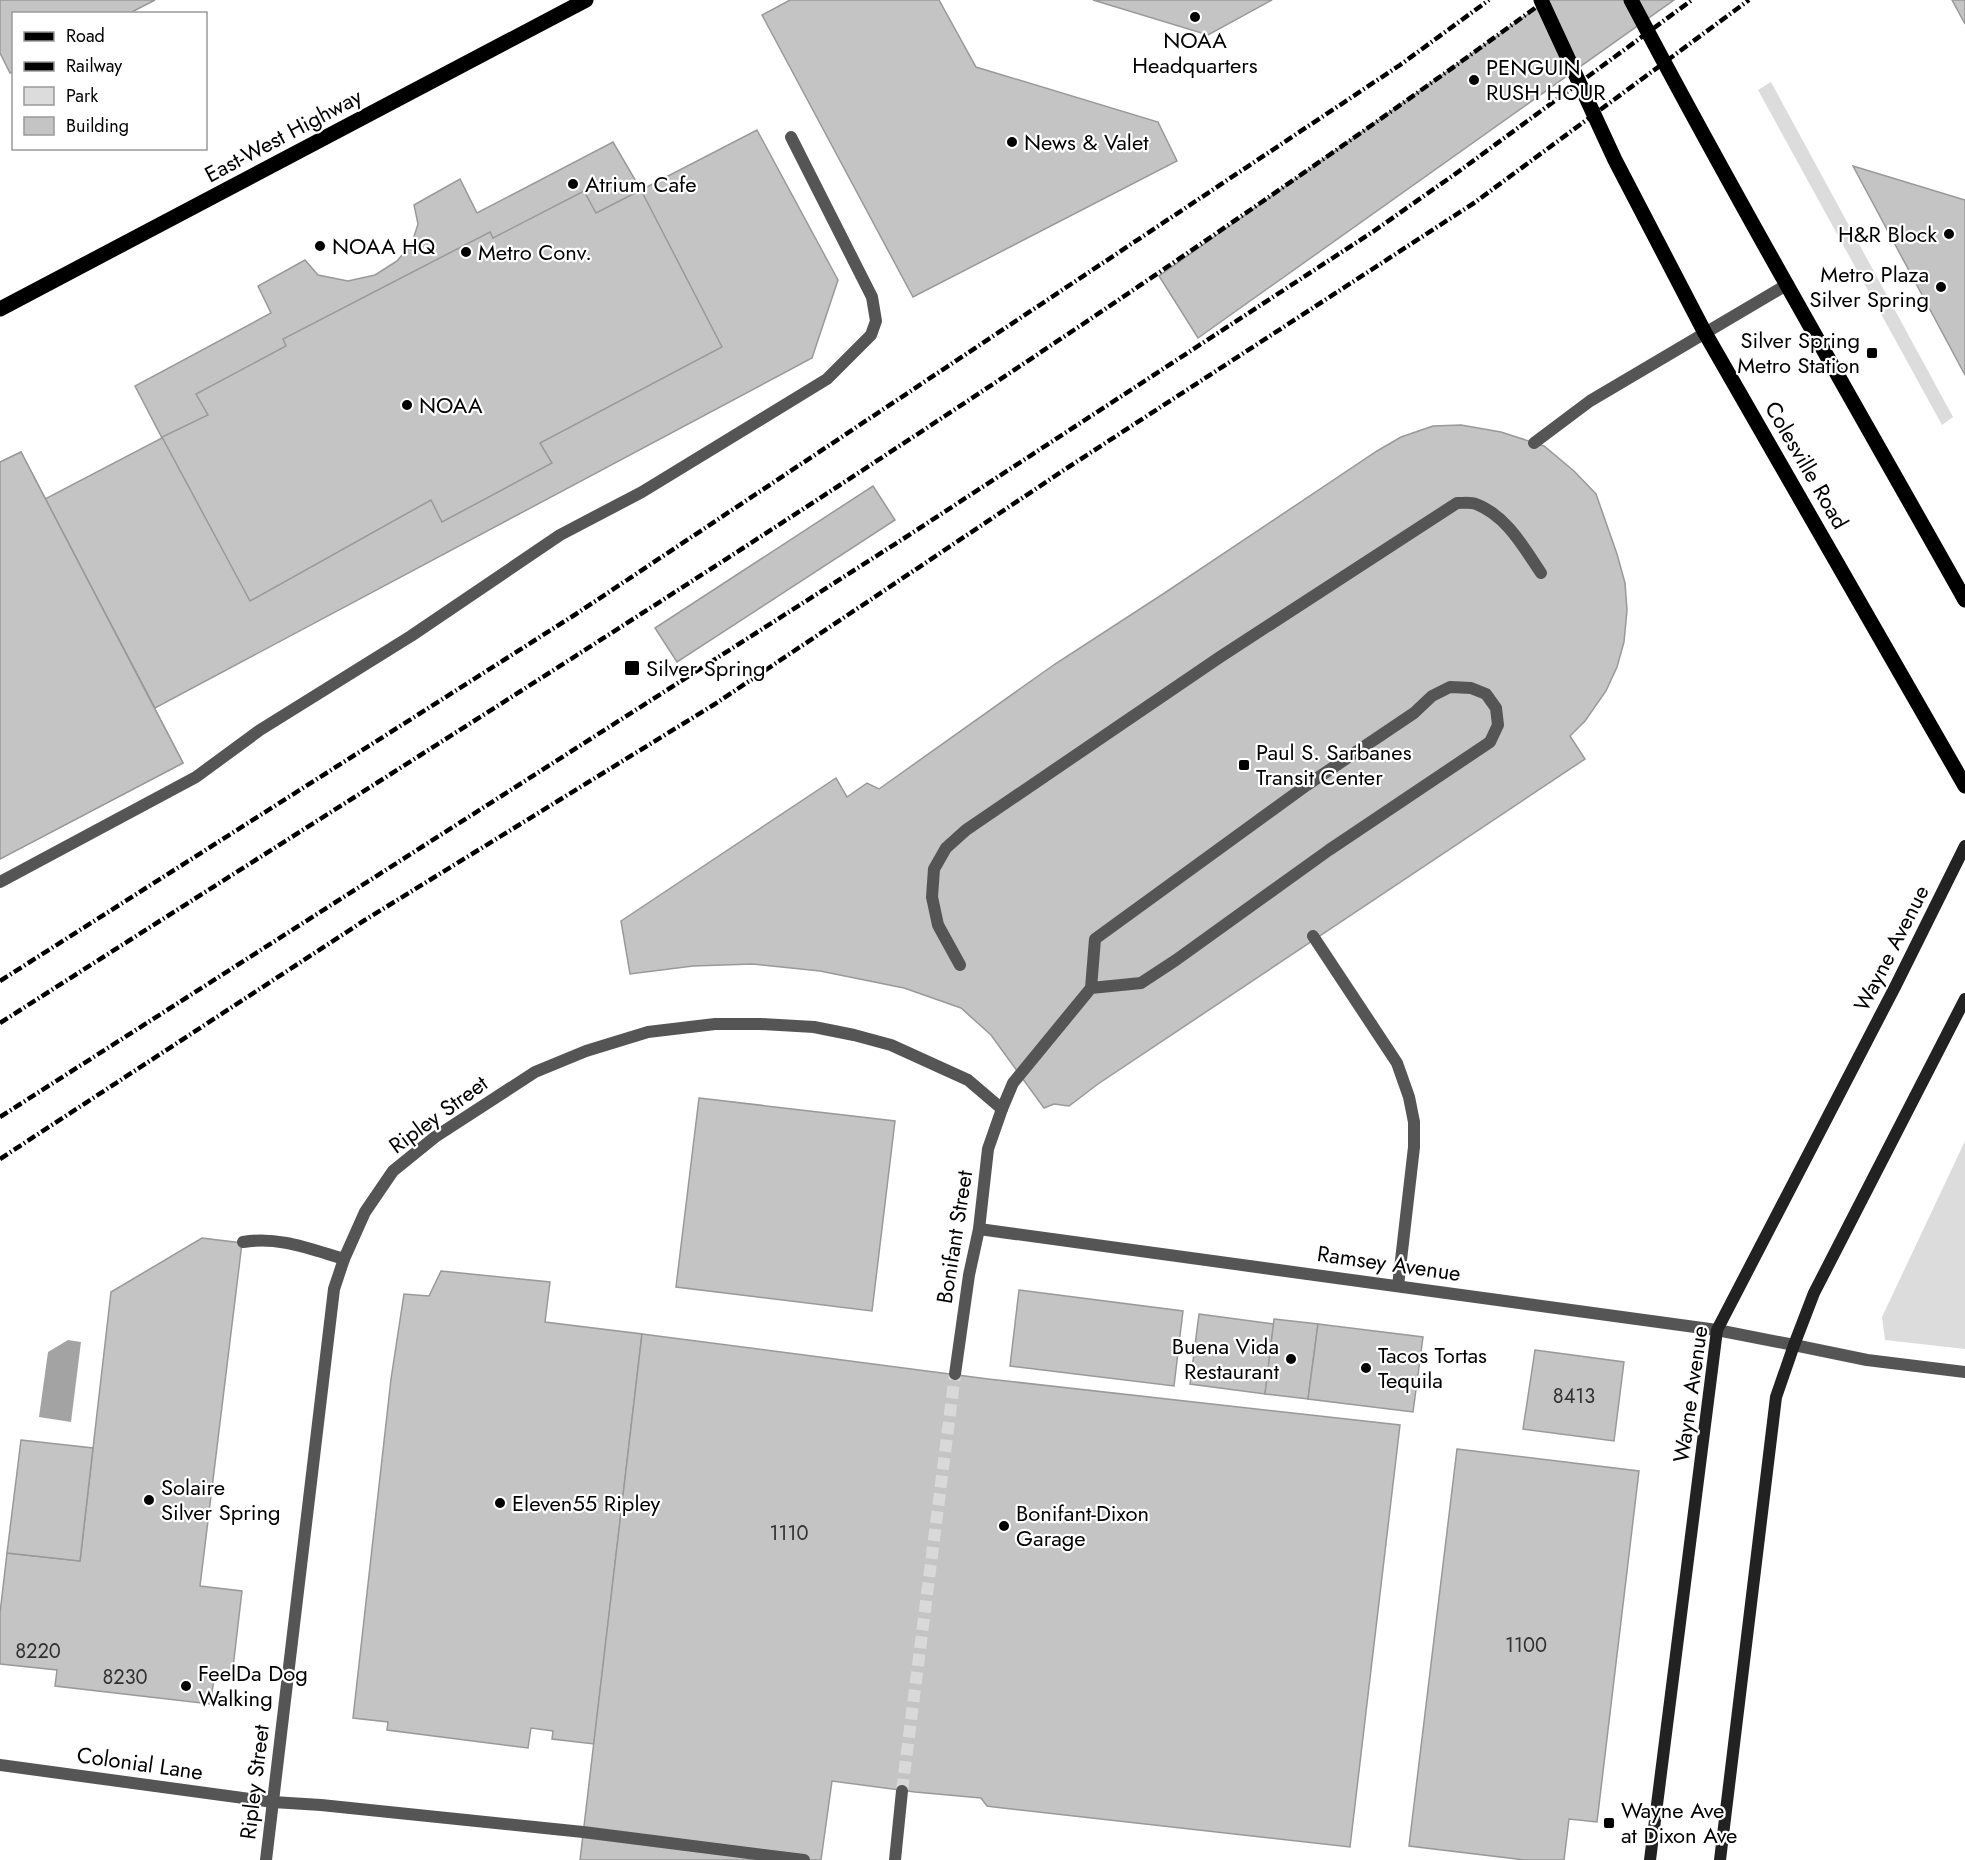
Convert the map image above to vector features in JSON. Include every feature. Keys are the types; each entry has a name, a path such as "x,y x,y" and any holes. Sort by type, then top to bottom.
{"main road":[{"name":"East-West Highway","path":"0,309 586,0"},
{"name":"Colesville Road","path":"1541,0 1615,160 1705,333 1965,786"},
{"path":"1631,0 1751,223 1788,284 1965,600"}],"street":[{"path":"0,882 196,777 260,730 411,636 560,535 642,492 827,379 871,335 876,321 872,297 792,137"},
{"path":"1534,443 1590,401 1788,284"},
{"path":"960,965 938,925 932,897 934,869 946,848 966,830 1220,657 1458,503 1474,503 1505,523 1541,573"},
{"path":"1450,687 1471,688 1486,694 1496,708 1498,725 1490,742 1329,850 1141,983 1091,988 1095,939 1307,784 1414,713 1432,696 1450,687"},
{"name":"Wayne Avenue","path":"1650,1860 1717,1330 1896,985 1965,846"},
{"path":"1313,936 1397,1063 1409,1097 1414,1122 1414,1147 1398,1286"},
{"name":"Bonifant Street","path":"955,1374 969,1275 979,1229 988,1149 1002,1109 1013,1083 1091,988"},
{"path":"1720,1860 1776,1397 1814,1293 1965,999"},
{"name":"Ripley Street","path":"266,1860 334,1289 344,1259 365,1212 393,1171 435,1137 535,1072 586,1051 648,1032 715,1024 814,1027 891,1045 968,1080 1002,1109"},
{"name":"Ramsey Avenue","path":"979,1229 1717,1330 1867,1360 1965,1372"},
{"path":"243,1242 260,1239 283,1241 344,1259"},
{"name":"Colonial Lane","path":"0,1765 273,1802 583,1833 804,1860"},
{"path":"895,1860 902,1791"}],"green space":[{"path":"1771,82 1953,417 1942,425 1758,90"},
{"path":"1965,1141 1965,1349 1885,1340 1882,1317"}],"shaded area":[{"path":"68,1340 81,1342 71,1422 39,1417 48,1352"}],"building":[{"path":"0,0 155,0 132,12 12,12 12,72 10,73 0,53"},
{"path":"790,0 939,0 976,67 1158,122 1177,161 913,297 762,15"},
{"name":"NOAA Headquarters","path":"1093,0 1272,0 1208,35"},
{"path":"1548,0 1674,0 1198,338 1159,276"},
{"path":"1952,0 1965,0 1965,24"},
{"path":"757,130 838,280 812,358 155,708 45,499 162,438 135,386 271,313 258,286 305,260 318,275 348,281 375,275 397,261 412,243 418,224 414,205 460,179 477,213 613,142 641,190"},
{"name":"Metro Plaza Silver Spring","path":"1853,166 1965,200 1965,375"},
{"name":"NOAA","path":"641,190 722,347 540,443 552,463 442,522 431,500 250,601 162,437 208,415 196,394 286,346 283,339 490,232 493,238 584,191 596,213"},
{"name":"Paul S. Sarbanes Transit Center","path":"1461,425 1501,432 1544,446 1574,471 1596,494 1625,583 1627,610 1624,642 1617,667 1606,691 1585,721 1570,736 1585,759 1098,1084 1069,1106 1054,1104 1044,1108 991,1035 961,1008 904,988 820,971 753,964 693,966 630,974 621,921 836,778 847,797 867,783 879,789 1055,664 1377,451 1401,437 1433,426"},
{"path":"21,452 183,763 0,859 0,462"},
{"path":"21,452 183,763 0,859 0,462"},
{"path":"873,486 895,520 677,662 655,628"},
{"path":"699,1098 895,1121 872,1311 676,1287"},
{"name":"Solaire Silver Spring","path":"202,1238 242,1243 200,1586 242,1591 232,1676 215,1674 210,1704 55,1686 57,1670 0,1664 0,1613 7,1553 80,1561 111,1292"},
{"name":"Eleven55 Ripley","path":"441,1271 550,1282 545,1322 642,1334 594,1744 552,1739 553,1731 531,1728 528,1748 387,1730 388,1722 353,1718 391,1379 404,1294 429,1296"},
{"path":"1019,1290 1183,1311 1174,1386 1010,1366"},
{"path":"1199,1314 1274,1324 1265,1394 1190,1384"},
{"name":"Buena Vida Restaurant","path":"1274,1319 1318,1324 1308,1399 1265,1394"},
{"name":"Tacos Tortas Tequila","path":"1318,1324 1423,1337 1413,1412 1308,1399"},
{"name":"Bonifant-Dixon Garage","path":"642,1334 988,1379 1400,1425 1350,1847 994,1807 987,1806 981,1798 832,1781 821,1860 580,1860"},
{"path":"1535,1350 1624,1362 1614,1441 1523,1429"},
{"path":"21,1440 93,1448 80,1561 7,1553"},
{"path":"1457,1449 1639,1471 1597,1822 1569,1819 1564,1860 1525,1860 1409,1846"}],"tunnel":[{"path":"902,1791 955,1374"}],"railway":[{"path":"0,981 576,614 1400,65 1489,0"},
{"path":"0,1023 781,524 975,396 1358,135 1546,0"},
{"path":"0,1117 906,537 1374,231 1692,0"},
{"path":"0,1159 365,920 715,704 1064,470 1474,203 1749,0"}],"place":[{"name":"NOAA Headquarters","path":"1195,17"},
{"name":"PENGUIN RUSH HOUR","path":"1474,80"},
{"name":"News & Valet","path":"1012,142"},
{"name":"Atrium Cafe","path":"573,184"},
{"name":"H&R Block","path":"1949,234"},
{"name":"NOAA HQ","path":"320,246"},
{"name":"Metro Conv.","path":"466,252"},
{"name":"Metro Plaza Silver Spring","path":"1941,287"},
{"name":"Silver Spring Metro Station","path":"1872,353"},
{"name":"NOAA","path":"407,405"},
{"name":"Silver Spring","path":"632,668"},
{"name":"Paul S. Sarbanes Transit Center","path":"1244,765"},
{"name":"Buena Vida Restaurant","path":"1291,1359"},
{"name":"Tacos Tortas Tequila","path":"1366,1368"},
{"name":"Solaire Silver Spring","path":"149,1500"},
{"name":"Eleven55 Ripley","path":"500,1503"},
{"name":"Bonifant-Dixon Garage","path":"1004,1526"},
{"name":"FeelDa Dog Walking","path":"186,1686"},
{"name":"Wayne Ave at Dixon Ave","path":"1609,1823"}]}
